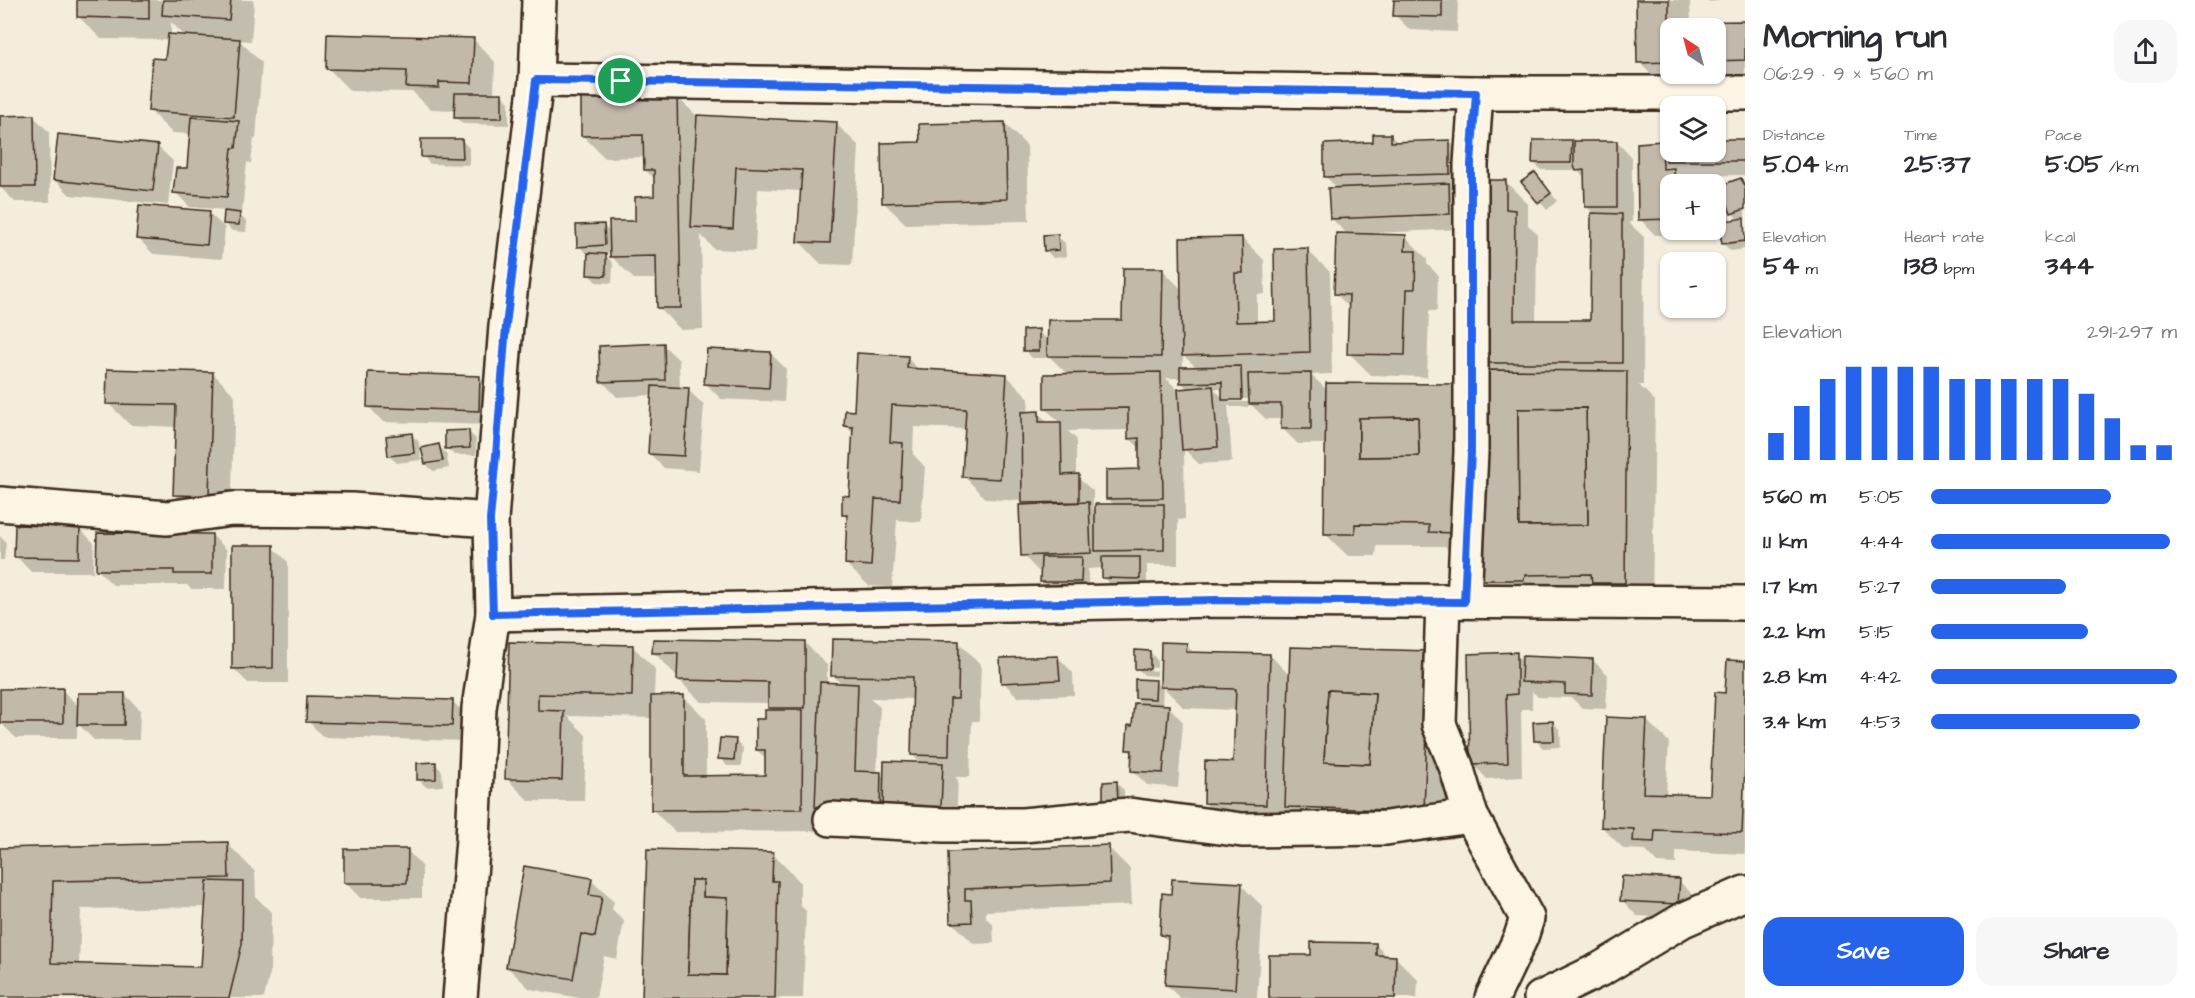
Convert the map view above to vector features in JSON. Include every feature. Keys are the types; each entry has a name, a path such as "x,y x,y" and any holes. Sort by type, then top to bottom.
{"street":[{"path":"460,998 473,839 479,708 493,614 490,520 506,326 536,80 539,0"},
{"path":"536,80 1476,93 1745,93"},
{"path":"1476,93 1471,164 1471,452 1439,724 1456,766 1471,816 1527,918 1521,937 1492,998"},
{"path":"0,504 167,518 232,509 351,510 490,520"},
{"path":"493,614 1217,600 1745,603"},
{"path":"831,819 944,825 1023,825 1129,815 1253,830 1386,828 1471,816"},
{"path":"1541,998 1601,969 1683,920 1745,892"}],"building":[{"path":"77,0 149,0 149,19 77,17"},
{"path":"163,0 231,0 229,20 162,15"},
{"path":"1394,0 1442,0 1442,17 1393,16"},
{"path":"1636,0 1669,0 1669,18 1660,18 1660,62 1637,63"},
{"path":"1726,21 1745,21 1745,60 1726,61"},
{"path":"168,34 240,39 234,117 148,111 152,58 165,59"},
{"path":"327,34 474,38 472,83 439,82 439,88 406,87 407,71 326,69"},
{"path":"455,93 502,93 502,118 454,118"},
{"path":"677,94 681,308 657,308 656,256 610,257 609,221 635,221 635,197 654,196 654,170 644,170 643,135 581,136 581,96"},
{"path":"34,115 35,187 0,187 0,116"},
{"path":"697,115 837,122 830,243 797,242 802,170 736,167 733,229 691,227"},
{"path":"191,117 239,121 236,148 232,148 227,197 173,193 176,168 187,168"},
{"path":"1005,122 1007,199 882,203 881,143 920,142 919,124"},
{"path":"58,134 158,145 153,191 53,180"},
{"path":"1373,134 1391,134 1391,142 1450,140 1450,174 1324,177 1324,144 1373,142"},
{"path":"421,139 462,139 463,158 421,157"},
{"path":"1726,139 1745,139 1745,161 1726,161"},
{"path":"1533,140 1572,140 1571,163 1532,163"},
{"path":"1574,141 1617,141 1617,207 1585,207 1584,170 1576,171 1574,166"},
{"path":"1660,141 1660,162 1663,162 1663,169 1674,168 1674,174 1660,174 1660,219 1638,220 1637,143"},
{"path":"1535,172 1551,193 1538,203 1521,182"},
{"path":"1741,178 1745,188 1745,209 1731,214 1726,200 1726,183"},
{"path":"1482,180 1506,180 1506,209 1515,210 1514,320 1590,320 1591,213 1622,214 1622,363 1481,363"},
{"path":"1449,183 1450,214 1330,219 1328,188"},
{"path":"139,205 210,211 207,245 136,239"},
{"path":"224,211 240,213 239,225 223,224"},
{"path":"1744,218 1745,241 1722,244 1721,240 1726,240 1726,221"},
{"path":"604,224 605,245 577,247 576,225"},
{"path":"1336,233 1406,235 1405,251 1416,251 1415,289 1407,289 1405,355 1347,354 1349,295 1334,294"},
{"path":"1058,234 1059,250 1044,251 1043,235"},
{"path":"1242,237 1243,273 1235,273 1236,322 1275,321 1274,249 1308,248 1310,352 1182,356 1180,238"},
{"path":"588,253 606,254 606,276 587,275"},
{"path":"1123,268 1163,268 1161,357 1047,356 1048,320 1122,320"},
{"path":"1039,329 1039,351 1023,351 1023,330"},
{"path":"664,343 665,380 600,382 599,346"},
{"path":"707,349 771,352 769,388 704,384"},
{"path":"857,353 908,356 907,368 1007,374 1000,479 962,477 966,409 892,405 890,442 903,443 900,500 875,499 871,566 845,564 847,515 842,515 842,495 849,496 853,427 844,426 845,410 854,411"},
{"path":"1241,366 1242,400 1222,400 1222,382 1180,383 1180,367"},
{"path":"107,369 213,372 209,496 173,495 176,405 106,404"},
{"path":"1485,370 1627,371 1625,583 1592,583 1591,574 1525,575 1524,580 1482,580","holes":["1586,408 1588,525 1519,526 1518,409"]},
{"path":"368,372 480,376 479,411 367,407"},
{"path":"1161,372 1163,498 1106,499 1106,470 1139,469 1139,438 1128,439 1128,408 1044,409 1044,374"},
{"path":"1311,373 1311,429 1281,429 1281,404 1249,404 1248,374"},
{"path":"1326,383 1455,384 1452,533 1429,532 1429,525 1355,524 1355,534 1324,534","holes":["1418,417 1419,456 1359,457 1359,418"]},
{"path":"652,386 689,388 684,456 648,454"},
{"path":"1213,386 1218,447 1182,450 1178,389"},
{"path":"1586,408 1588,525 1519,526 1518,409"},
{"path":"1039,411 1039,422 1061,422 1062,475 1079,474 1079,502 1022,503 1021,412"},
{"path":"1418,417 1419,456 1359,457 1359,418"},
{"path":"469,430 470,448 445,449 445,431"},
{"path":"412,433 414,453 388,456 386,436"},
{"path":"439,444 443,461 425,464 421,448"},
{"path":"1089,502 1091,553 1021,556 1019,505"},
{"path":"1095,504 1164,504 1164,550 1095,551"},
{"path":"15,525 80,527 79,558 14,557"},
{"path":"97,533 212,534 212,574 174,574 174,570 96,570"},
{"path":"232,545 274,545 273,668 232,669"},
{"path":"1041,557 1082,557 1081,582 1040,582"},
{"path":"1102,557 1140,557 1140,579 1102,578"},
{"path":"653,639 805,641 805,708 768,708 768,682 677,680 678,653 652,653"},
{"path":"832,639 959,641 958,699 950,699 949,756 911,755 913,677 831,676"},
{"path":"509,642 633,645 632,696 538,694 538,710 564,711 562,780 505,779"},
{"path":"1161,642 1187,643 1186,652 1270,654 1266,805 1204,803 1205,761 1233,762 1236,689 1160,687"},
{"path":"1290,647 1430,651 1424,811 1285,807","holes":["1328,690 1375,693 1370,764 1324,762"]},
{"path":"1135,650 1150,651 1150,669 1135,669"},
{"path":"1517,652 1517,694 1506,695 1508,763 1470,764 1468,654"},
{"path":"1058,656 1060,680 1001,683 1000,658"},
{"path":"1522,656 1593,659 1592,695 1565,694 1565,684 1521,682"},
{"path":"1727,660 1745,661 1745,765 1742,833 1655,830 1654,842 1633,841 1634,829 1601,827 1606,717 1647,719 1643,793 1710,795 1715,692 1725,693"},
{"path":"1135,679 1156,680 1155,699 1135,698"},
{"path":"820,682 858,684 855,771 881,772 880,810 815,807"},
{"path":"63,688 63,723 0,723 0,689"},
{"path":"1328,690 1375,693 1370,764 1324,762"},
{"path":"78,693 125,693 124,725 77,725"},
{"path":"684,695 684,776 765,775 765,750 756,750 756,719 765,719 765,710 803,710 802,809 651,810 651,696"},
{"path":"307,696 453,700 452,726 306,722"},
{"path":"1134,703 1169,705 1163,773 1131,771 1132,750 1126,750 1128,725 1132,726"},
{"path":"1553,721 1554,741 1534,741 1533,722"},
{"path":"720,738 736,739 734,760 718,759"},
{"path":"884,761 943,763 941,807 883,806"},
{"path":"436,762 436,779 417,780 417,763"},
{"path":"1117,781 1118,803 1103,803 1103,782"},
{"path":"228,842 229,878 53,881 51,963 201,967 207,881 243,882 242,944 229,998 0,997 0,848"},
{"path":"1109,845 1110,883 965,889 965,900 971,900 972,922 950,923 948,852"},
{"path":"344,849 408,849 407,883 344,883"},
{"path":"647,849 773,852 772,881 778,881 775,998 642,998","holes":["691,880 703,880 703,897 728,898 726,975 688,974"]},
{"path":"524,866 592,878 589,895 602,897 595,937 581,934 573,979 506,967"},
{"path":"1622,876 1680,879 1678,904 1620,901"},
{"path":"1172,879 1242,883 1235,989 1165,985 1168,936 1160,935 1162,893 1171,894"},
{"path":"691,880 703,880 703,897 728,898 726,975 688,974"},
{"path":"1311,942 1376,943 1376,955 1396,956 1395,998 1269,998 1269,955 1311,955"}],"route":[{"path":"536,80 621,81 1476,93 1471,164 1469,299 1471,452 1464,602 1217,600 493,614 490,520 506,326 536,80"}]}
